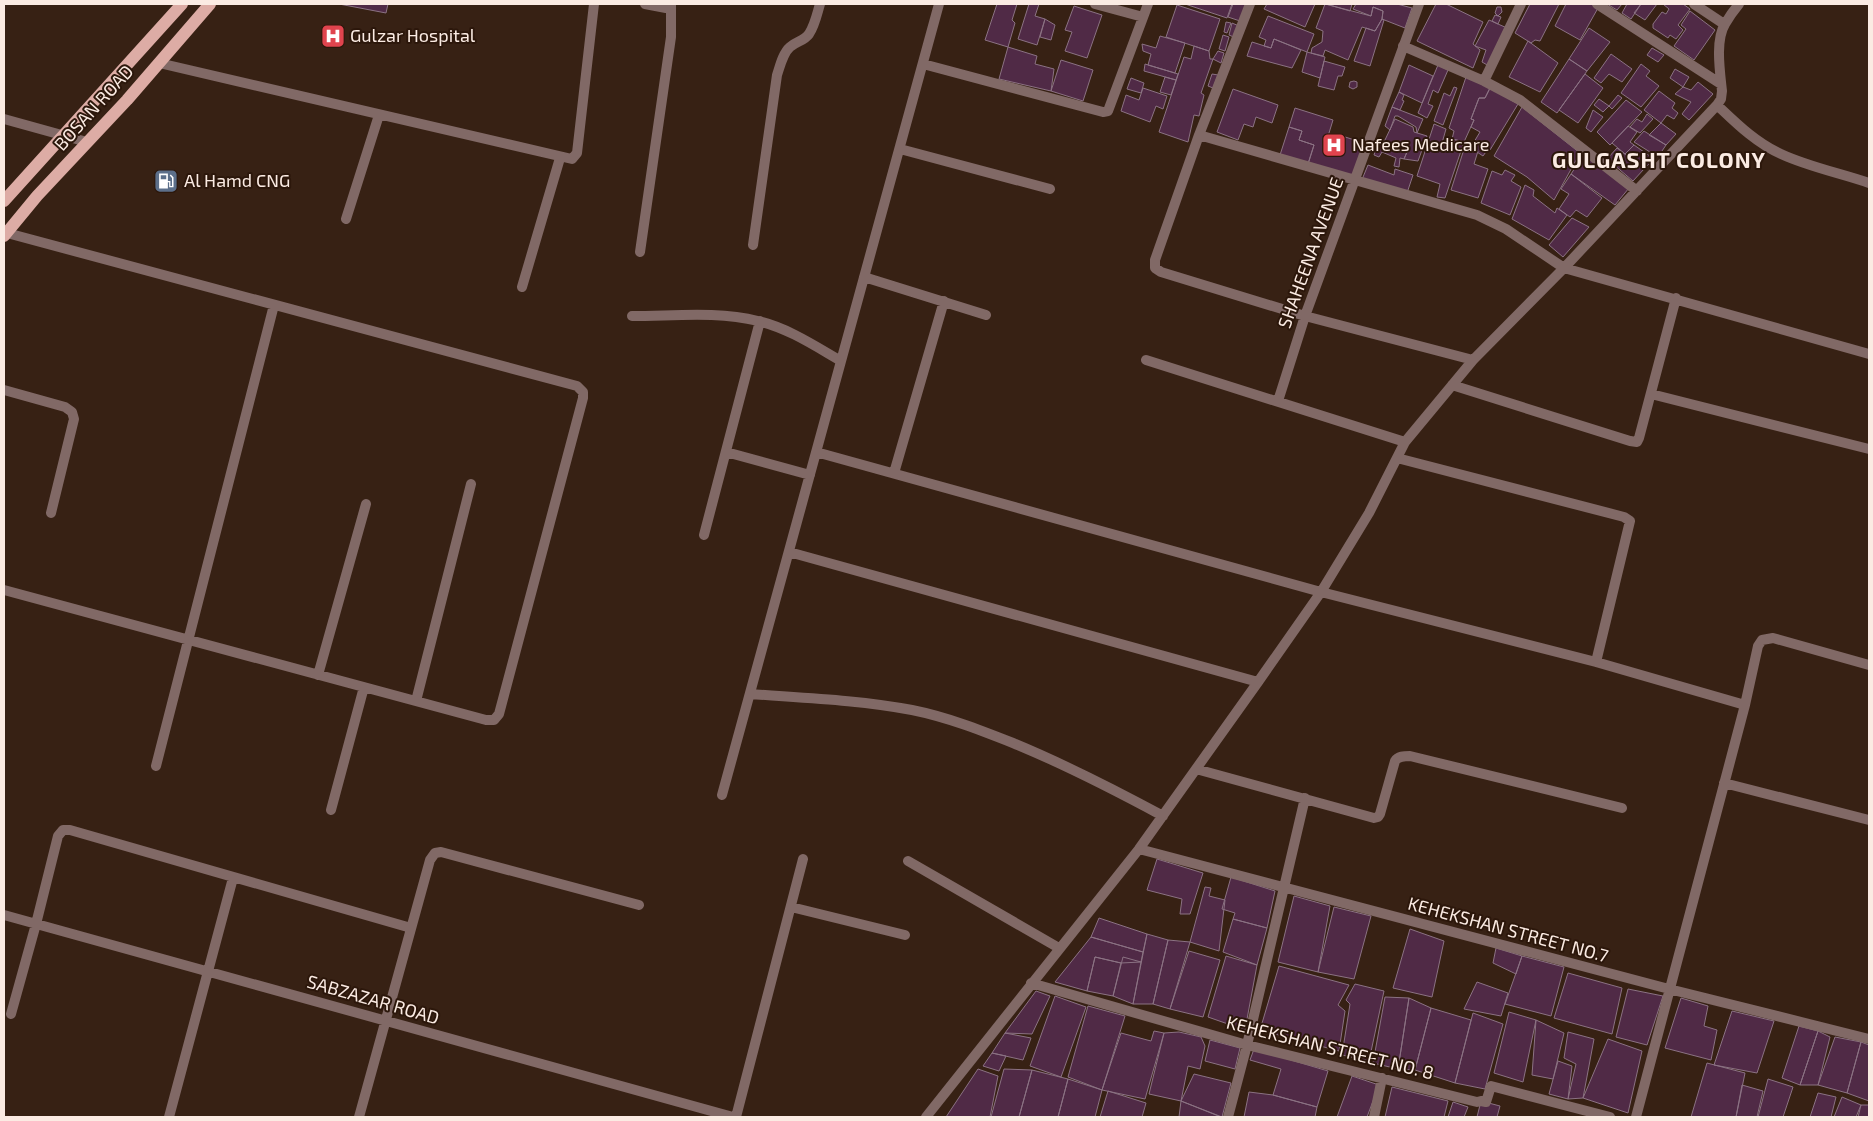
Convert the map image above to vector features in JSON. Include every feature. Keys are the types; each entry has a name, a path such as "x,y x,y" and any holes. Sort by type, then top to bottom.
{"main road":[{"name":"BOSAN ROAD","path":"4,201 182,4"},
{"name":"BOSAN ROAD","path":"5,234 210,4"}],"street":[{"path":"159,62 560,158 572,159 577,153 594,4"},
{"path":"640,252 671,36 671,5 666,8 645,4"},
{"path":"753,246 776,75 786,52 792,46 803,41 809,34 820,4"},
{"path":"722,795 940,4"},
{"path":"1094,4 1143,17"},
{"path":"923,64 1108,112 1148,4"},
{"path":"1250,4 1199,135 1155,260 1155,268 1161,272 1305,316 1473,360"},
{"name":"SHAHEENA AVENUE","path":"1278,401 1305,316 1419,4"},
{"path":"1484,81 1521,4"},
{"path":"1597,4 1721,84"},
{"path":"1694,4 1724,24"},
{"path":"926,1117 1139,849 1322,592 1368,513 1404,442 1473,360 1564,268 1717,105 1721,99 1719,42 1724,24 1739,4"},
{"path":"1403,46 1484,81 1520,100 1636,190"},
{"path":"1717,105 1746,133 1780,154 1869,183"},
{"path":"346,219 379,115"},
{"path":"4,119 87,142"},
{"path":"1199,135 1477,215 1506,229 1564,268 1676,298 1869,354"},
{"path":"900,149 1050,188"},
{"path":"522,287 560,158"},
{"path":"4,590 486,720 494,720 499,714 584,398 583,392 577,386 5,234"},
{"path":"864,277 986,315"},
{"path":"1452,385 1637,442 1640,438 1676,298"},
{"path":"894,474 944,301"},
{"path":"156,766 274,305"},
{"path":"632,316 729,315 760,321 783,329 841,361"},
{"path":"704,535 760,321"},
{"path":"1146,360 1404,442"},
{"path":"4,390 65,407 72,412 74,419 51,513"},
{"path":"1651,394 1869,449"},
{"path":"726,452 810,475"},
{"path":"816,452 1322,592 1596,662 1745,706"},
{"path":"1397,458 1624,517 1630,521 1596,662"},
{"path":"416,701 471,484"},
{"path":"318,675 366,504"},
{"path":"789,552 1258,682"},
{"path":"1636,1117 1745,706 1758,646 1762,640 1773,638 1869,666"},
{"path":"331,810 364,687"},
{"path":"750,694 859,702 912,710 965,724 1062,764 1107,785 1163,816"},
{"path":"1196,769 1374,818 1378,817 1394,761 1397,758 1410,756 1622,808"},
{"path":"1724,783 1869,820"},
{"path":"1228,1117 1247,1045 1305,798"},
{"path":"11,1014 58,836 63,830 70,830 411,928"},
{"name":"KEHEKSHAN STREET NO.7","path":"1139,849 1669,990 1869,1040"},
{"path":"359,1117 430,860 435,853 441,852 639,905"},
{"path":"735,1117 803,858"},
{"path":"908,861 1059,948"},
{"path":"169,1117 233,878"},
{"path":"791,907 905,936"},
{"name":"SABZAZAR ROAD","path":"4,915 735,1117"},
{"name":"KEHEKSHAN STREET NO. 8","path":"1031,983 1247,1045 1477,1102 1486,1102 1491,1086 1610,1117"},
{"path":"1374,1117 1382,1078"}],"building":[{"path":"339,4 388,4 386,13"},
{"path":"997,4 1017,4 1012,20 1015,23 1008,47 985,40"},
{"path":"1029,4 1039,4 1035,16 1045,19 1037,45 1018,39"},
{"path":"1185,4 1232,4 1227,18"},
{"path":"1233,4 1247,4 1240,21 1228,17"},
{"path":"1267,4 1315,4 1305,27 1264,9"},
{"path":"1325,4 1371,16 1373,7 1383,11 1382,19 1375,31 1362,27 1348,60 1325,50 1323,56 1311,53 1312,48 1322,42 1323,31 1316,28"},
{"path":"1326,4 1352,4 1350,11"},
{"path":"1356,4 1397,4 1412,8 1405,28 1382,19 1383,11 1373,7 1371,16 1353,9"},
{"path":"1436,4 1446,4 1483,22 1473,44 1480,50 1473,68 1417,41"},
{"path":"1530,4 1559,4 1540,41 1535,40 1531,43 1515,33"},
{"path":"1566,4 1591,4 1598,8 1580,40 1555,26"},
{"path":"1607,4 1622,4 1617,10"},
{"path":"1627,4 1641,4 1631,19 1622,13"},
{"path":"1641,4 1657,4 1645,20 1634,13"},
{"path":"1663,4 1683,4 1690,9 1678,25 1683,30 1676,39 1670,35 1668,38 1653,28 1653,24 1662,12 1666,14 1669,9"},
{"path":"1177,5 1220,19 1209,51 1166,37"},
{"path":"1074,6 1102,15 1087,58 1065,51 1072,32 1065,30"},
{"path":"1497,7 1501,7 1502,12 1498,16 1495,13"},
{"path":"1690,11 1715,30 1694,60 1674,46 1686,29 1681,25"},
{"path":"1495,15 1501,17 1498,24 1492,21"},
{"path":"1268,16 1314,34 1307,52 1274,39 1271,48 1264,46 1266,40 1259,37"},
{"path":"1045,19 1055,25 1051,40 1040,37"},
{"path":"1382,19 1384,20 1370,66 1354,61 1366,28 1375,31"},
{"path":"1489,20 1507,28 1489,66 1482,62 1486,50 1475,46"},
{"path":"1226,22 1231,23 1227,33 1224,32"},
{"path":"1232,23 1239,26 1236,38 1229,35"},
{"path":"1589,28 1610,42 1587,71 1569,59"},
{"path":"1223,35 1229,37 1225,51 1219,49"},
{"path":"1160,36 1185,43 1175,73 1148,65 1151,54 1143,51 1142,44 1156,48"},
{"path":"1274,39 1301,50 1292,68 1247,56 1252,42 1271,48"},
{"path":"1528,41 1558,63 1540,92 1509,77"},
{"path":"1194,46 1209,51 1210,59 1213,59 1201,93 1204,95 1199,116 1194,115 1188,142 1159,132 1184,57 1191,59"},
{"path":"1008,47 1037,56 1035,64 1054,69 1051,91 999,79"},
{"path":"1652,48 1664,55 1658,62 1647,55"},
{"path":"1218,51 1224,53 1221,63 1213,59"},
{"path":"1307,52 1325,57 1320,78 1302,72"},
{"path":"1611,54 1632,69 1622,82 1609,74 1601,83 1594,78"},
{"path":"1569,59 1587,71 1557,113 1541,102"},
{"path":"1061,60 1093,70 1083,101 1051,91"},
{"path":"1324,61 1345,67 1342,76 1338,76 1334,90 1318,86"},
{"path":"1145,64 1178,74 1176,80 1144,71"},
{"path":"1641,64 1650,71 1646,76 1659,86 1641,107 1621,93"},
{"path":"1409,65 1433,76 1422,103 1399,92"},
{"path":"1438,65 1448,70 1438,93 1433,90 1428,104 1433,106 1427,118 1418,113"},
{"path":"1675,69 1689,77 1683,87 1670,78"},
{"path":"1212,74 1218,75 1213,88 1208,86"},
{"path":"1585,74 1603,88 1578,123 1559,110"},
{"path":"1165,77 1176,80 1171,95 1160,92"},
{"path":"1466,77 1490,88 1485,98 1479,98 1471,119 1474,120 1464,142 1452,139 1454,131 1449,128"},
{"path":"1131,78 1144,83 1141,93 1127,89"},
{"path":"1350,82 1357,82 1357,87 1353,89 1349,87"},
{"path":"1698,82 1713,94 1689,120 1682,114 1691,102 1675,94 1683,87 1691,90"},
{"path":"1454,87 1457,88 1443,125 1434,121 1444,93 1450,96"},
{"path":"1143,88 1167,96 1163,109 1156,106 1150,122 1121,111 1126,95 1139,100"},
{"path":"1490,88 1518,104 1490,150 1488,149 1483,156 1474,150 1478,142 1474,142 1480,132 1471,127 1474,120 1471,119 1479,98 1485,98"},
{"path":"1233,89 1278,105 1272,123 1256,117 1253,127 1244,124 1238,140 1217,132"},
{"path":"1659,91 1675,103 1672,108 1678,113 1674,119 1667,115 1661,123 1644,110"},
{"path":"1399,92 1404,95 1402,100 1404,101 1400,110 1392,107"},
{"path":"1618,95 1622,98 1612,109 1609,106"},
{"path":"1599,99 1609,106 1603,112 1594,105"},
{"path":"1626,100 1642,112 1610,145 1597,132"},
{"path":"1392,107 1423,119 1417,133 1416,127 1398,116 1395,116 1390,130 1385,126"},
{"path":"1522,107 1580,153 1554,200 1527,177 1494,156"},
{"path":"1295,108 1333,120 1325,146 1335,149 1339,135 1364,143 1354,180 1308,164 1314,145 1299,140 1302,131 1289,127"},
{"path":"1593,110 1603,117 1591,132 1586,128"},
{"path":"1647,114 1653,119 1640,133 1630,127 1637,119 1642,122"},
{"path":"1395,119 1413,127 1414,132 1427,136 1418,161 1404,159 1407,152 1384,142"},
{"path":"1661,123 1676,134 1666,145 1649,135"},
{"path":"1434,124 1446,129 1442,143 1447,145 1449,138 1464,142 1445,198 1437,197 1440,184 1417,176"},
{"path":"1628,126 1637,132 1630,142 1634,145 1625,154 1612,143"},
{"path":"1289,127 1302,131 1299,140 1314,145 1308,164 1280,155"},
{"path":"1644,131 1666,145 1658,157 1634,142"},
{"path":"1379,139 1407,152 1404,159 1400,158 1399,167 1394,166 1396,158 1382,152 1379,157 1374,155"},
{"path":"1634,145 1654,159 1644,169 1625,154"},
{"path":"1465,146 1478,151 1474,164 1488,169 1478,198 1451,190"},
{"path":"1617,148 1644,169 1633,181 1607,159"},
{"path":"1585,153 1629,188 1615,205 1571,174"},
{"path":"1368,165 1394,175 1395,169 1413,175 1407,193 1361,182"},
{"path":"1505,170 1515,175 1511,181 1521,187 1510,215 1481,203 1492,171 1502,175"},
{"path":"1571,174 1602,198 1587,217 1576,210 1570,217 1559,209 1569,194 1561,189"},
{"path":"1525,185 1534,190 1533,196 1555,213 1557,208 1567,215 1549,240 1512,219"},
{"path":"1572,218 1589,227 1563,257 1549,245"},
{"path":"1157,859 1203,873 1190,914 1180,914 1182,899 1147,890"},
{"path":"1231,877 1275,891 1267,928 1233,919 1235,913 1222,909"},
{"path":"1205,887 1211,888 1209,896 1225,900 1219,951 1190,942"},
{"path":"1294,896 1330,906 1318,972 1278,962"},
{"path":"1334,907 1371,916 1354,979 1318,972"},
{"path":"1099,918 1147,934 1143,952 1091,937"},
{"path":"1233,919 1267,928 1257,965 1223,952"},
{"path":"1410,929 1444,941 1432,997 1393,988"},
{"path":"1147,934 1168,940 1153,1004 1133,1004"},
{"path":"1091,937 1143,952 1141,962 1121,963 1095,957 1087,991 1055,982"},
{"path":"1168,940 1190,942 1170,1009 1153,1004"},
{"path":"1496,948 1522,956 1516,974 1493,963"},
{"path":"1189,951 1220,960 1203,1017 1170,1009"},
{"path":"1226,956 1257,965 1245,1030 1208,1017"},
{"path":"1522,956 1564,967 1551,1016 1505,1004"},
{"path":"1095,957 1121,963 1113,996 1087,991"},
{"path":"1123,957 1141,962 1133,1004 1113,996"},
{"path":"1279,966 1349,985 1338,1005 1345,1011 1339,1051 1260,1030"},
{"path":"1568,973 1622,988 1612,1034 1554,1018"},
{"path":"1477,982 1508,993 1501,1016 1464,1009"},
{"path":"1355,984 1384,991 1369,1061 1342,1055 1350,1004 1346,1000"},
{"path":"1628,989 1663,996 1647,1045 1616,1037"},
{"path":"1036,991 1050,996 1032,1034 1005,1033"},
{"path":"1055,996 1086,1007 1061,1077 1030,1066"},
{"path":"1385,997 1409,998 1398,1069 1373,1063"},
{"path":"1409,998 1431,1008 1415,1070 1398,1069"},
{"path":"1681,998 1708,1006 1704,1026 1717,1030 1711,1060 1665,1048"},
{"path":"1088,1006 1125,1016 1102,1090 1068,1077"},
{"path":"1431,1008 1471,1020 1455,1083 1415,1070"},
{"path":"1732,1011 1774,1021 1757,1073 1714,1065"},
{"path":"1509,1012 1536,1020 1523,1082 1494,1073"},
{"path":"1473,1013 1503,1024 1485,1089 1455,1083"},
{"path":"1536,1020 1564,1033 1553,1079 1532,1075"},
{"path":"1799,1026 1818,1031 1800,1085 1782,1078"},
{"path":"1154,1031 1164,1033 1145,1099 1102,1090 1121,1033 1151,1041"},
{"path":"1818,1031 1830,1037 1818,1085 1800,1085"},
{"path":"1179,1032 1201,1037 1205,1046 1200,1069 1188,1066 1181,1101 1149,1094 1164,1033"},
{"path":"1568,1032 1594,1039 1583,1098 1568,1099 1576,1064 1564,1058"},
{"path":"1005,1033 1031,1038 1023,1060 992,1053"},
{"path":"1835,1037 1861,1042 1847,1093 1818,1085"},
{"path":"1608,1039 1642,1051 1628,1113 1583,1098"},
{"path":"1210,1040 1240,1048 1235,1069 1205,1061"},
{"path":"1861,1042 1869,1045 1869,1101 1847,1093"},
{"path":"1254,1049 1328,1071 1317,1107 1273,1095 1281,1069 1250,1060"},
{"path":"992,1053 1006,1056 999,1071 983,1066"},
{"path":"1558,1061 1572,1066 1568,1099 1549,1094"},
{"path":"1707,1063 1745,1073 1736,1117 1691,1117"},
{"path":"978,1069 998,1076 990,1117 946,1117"},
{"path":"1004,1069 1032,1070 1019,1117 991,1117"},
{"path":"1032,1070 1068,1079 1058,1117 1019,1117"},
{"path":"1194,1074 1231,1083 1222,1117 1181,1101"},
{"path":"1352,1076 1379,1085 1367,1117 1337,1117"},
{"path":"1068,1079 1102,1090 1095,1117 1058,1117"},
{"path":"1768,1079 1793,1087 1783,1117 1758,1117"},
{"path":"1742,1085 1763,1091 1757,1117 1736,1117"},
{"path":"1392,1087 1448,1101 1444,1117 1385,1117"},
{"path":"1108,1091 1146,1103 1142,1117 1100,1117"},
{"path":"1249,1092 1273,1095 1317,1107 1315,1117 1244,1117"},
{"path":"1818,1093 1836,1097 1831,1117 1810,1117"},
{"path":"1842,1097 1861,1105 1856,1117 1834,1117"},
{"path":"1181,1101 1221,1117 1179,1117"},
{"path":"1481,1101 1500,1106 1497,1117 1477,1117"},
{"path":"1453,1102 1468,1107 1464,1117 1448,1117"},
{"path":"1861,1105 1869,1105 1869,1117 1858,1117"}],"place":[{"name":"Gulzar Hospital","path":"333,36"},
{"name":"Nafees Medicare","path":"1334,145"},
{"name":"Al Hamd CNG","path":"166,181"}],"district":[{"name":"GULGASHT COLONY","path":"1659,160"}]}
